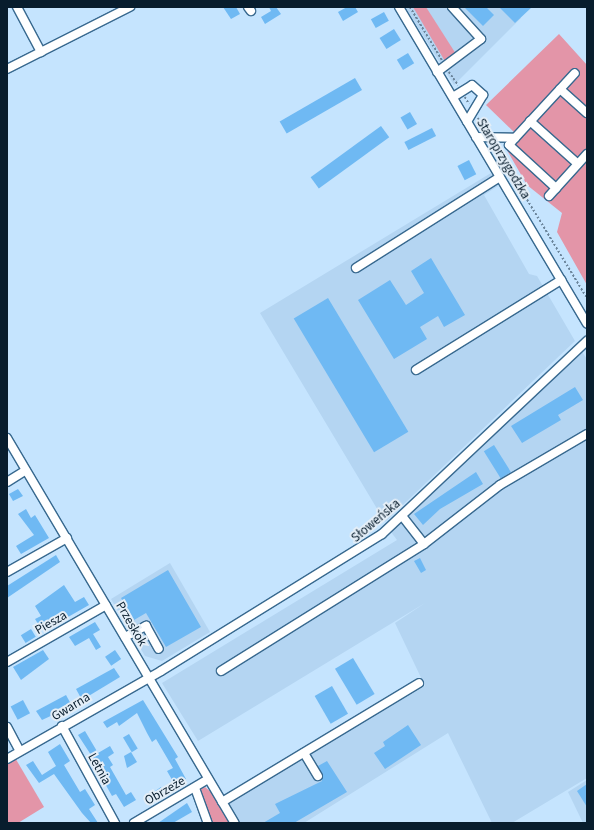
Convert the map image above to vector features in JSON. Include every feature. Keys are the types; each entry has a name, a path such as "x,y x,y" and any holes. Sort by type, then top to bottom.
{"street":[{"path":"17,7 41,52"},
{"path":"7,69 130,7"},
{"name":"Staroprzygodzka","path":"399,7 587,323"},
{"path":"437,72 481,38 452,7"},
{"path":"556,188 509,145 575,73"},
{"path":"453,97 472,85 483,95 472,109 467,122"},
{"path":"560,89 587,113"},
{"path":"530,122 578,164"},
{"path":"476,137 515,138"},
{"path":"549,196 587,154"},
{"path":"356,268 500,177"},
{"path":"416,370 561,280"},
{"name":"Słoweńska","path":"148,677 353,555 402,516 587,341"},
{"path":"221,671 424,544 500,485 587,434"},
{"name":"Przeskok","path":"7,438 235,823"},
{"path":"7,482 26,470"},
{"path":"402,516 424,544"},
{"path":"7,572 67,538"},
{"name":"Piesza","path":"7,662 106,605"},
{"path":"125,637 146,626 159,649"},
{"name":"Gwarna","path":"7,759 148,677"},
{"path":"222,802 419,683"},
{"name":"Letnia","path":"62,726 115,823"},
{"path":"7,727 20,751"},
{"path":"304,753 318,776"},
{"name":"Obrzeże","path":"134,823 208,779"},
{"path":"194,788 208,823"}],"path":[{"path":"410,7 587,298"}],"shaded area":[{"path":"405,7 509,7 521,18 454,85"},
{"path":"413,7 426,7 456,54 446,63"},
{"path":"559,34 587,65 587,285 557,232 562,213 527,185 504,145 515,133 486,105"},
{"path":"491,173 498,186 484,195 529,274 537,276 575,341 385,522 260,313"},
{"path":"582,352 587,359 587,778 512,823 492,823 448,733 304,823 240,823 228,802 425,686 395,623 425,603 198,741 162,683 397,540 391,532"},
{"path":"170,563 210,632 162,661 145,656 111,599"},
{"path":"14,756 44,807 18,823 7,823 7,760"},
{"path":"587,780 587,823 583,823 568,792"},
{"path":"205,787 212,793 229,823 212,823 202,801 201,789"}],"building":[{"path":"223,7 236,7 240,14 231,19"},
{"path":"269,7 276,7 281,14 265,24 261,17 271,11"},
{"path":"347,7 355,7 358,12 343,21 338,12"},
{"path":"464,7 486,7 494,15 483,26"},
{"path":"499,7 532,7 515,23"},
{"path":"384,12 389,21 376,28 371,19"},
{"path":"394,29 401,40 386,49 380,38"},
{"path":"408,53 414,63 403,70 397,60"},
{"path":"355,78 362,90 287,134 280,122"},
{"path":"410,112 417,124 407,130 400,118"},
{"path":"381,126 389,137 319,188 311,177"},
{"path":"432,128 436,136 408,150 404,142"},
{"path":"469,160 476,174 465,180 457,166"},
{"path":"431,258 465,315 444,327 438,316 420,327 427,339 394,359 358,300 390,280 406,305 424,293 411,271"},
{"path":"328,298 408,432 374,452 294,319"},
{"path":"575,387 583,400 558,415 561,420 522,443 511,426"},
{"path":"494,445 511,472 501,478 484,451"},
{"path":"476,472 483,484 440,509 423,525 414,514"},
{"path":"18,489 23,496 13,501 9,494"},
{"path":"26,509 31,518 35,515 49,538 21,554 16,546 34,535 18,514"},
{"path":"56,555 60,562 7,598 7,586"},
{"path":"420,558 426,570 421,573 414,561"},
{"path":"168,570 201,627 166,647 146,613 134,620 121,598"},
{"path":"64,585 75,602 84,597 89,605 61,621 58,616 40,627 35,619 41,616 35,606"},
{"path":"95,622 100,630 93,634 101,647 96,650 89,638 75,646 69,637"},
{"path":"31,629 36,637 26,643 21,635"},
{"path":"43,650 49,659 21,680 13,667"},
{"path":"115,650 121,659 111,666 105,657"},
{"path":"353,658 375,694 357,705 335,669"},
{"path":"114,668 120,677 82,700 76,689"},
{"path":"332,686 348,714 331,724 315,696"},
{"path":"66,695 72,706 42,720 36,711"},
{"path":"23,700 30,713 18,720 11,707"},
{"path":"143,700 178,757 175,759 186,779 175,785 167,771 173,768 156,739 152,742 137,713 119,726 117,722 107,728 103,722"},
{"path":"408,725 421,745 385,769 374,753 385,746 383,742"},
{"path":"85,731 98,753 110,746 114,753 108,757 113,765 110,767 126,795 131,792 136,800 124,807 116,794 112,796 103,780 106,778 78,735"},
{"path":"129,734 138,749 132,752 123,738"},
{"path":"60,744 70,761 64,765 80,792 85,789 95,805 89,809 98,823 91,823 82,813 54,774 39,783 26,765 33,761 42,775 56,766 48,752"},
{"path":"131,752 137,762 127,768 124,756"},
{"path":"327,761 347,792 294,823 263,823 280,813 275,804 322,781 318,766"},
{"path":"587,784 587,807 577,791"},
{"path":"161,787 165,793 152,801 149,795"},
{"path":"187,803 192,812 173,823 158,823"}]}
